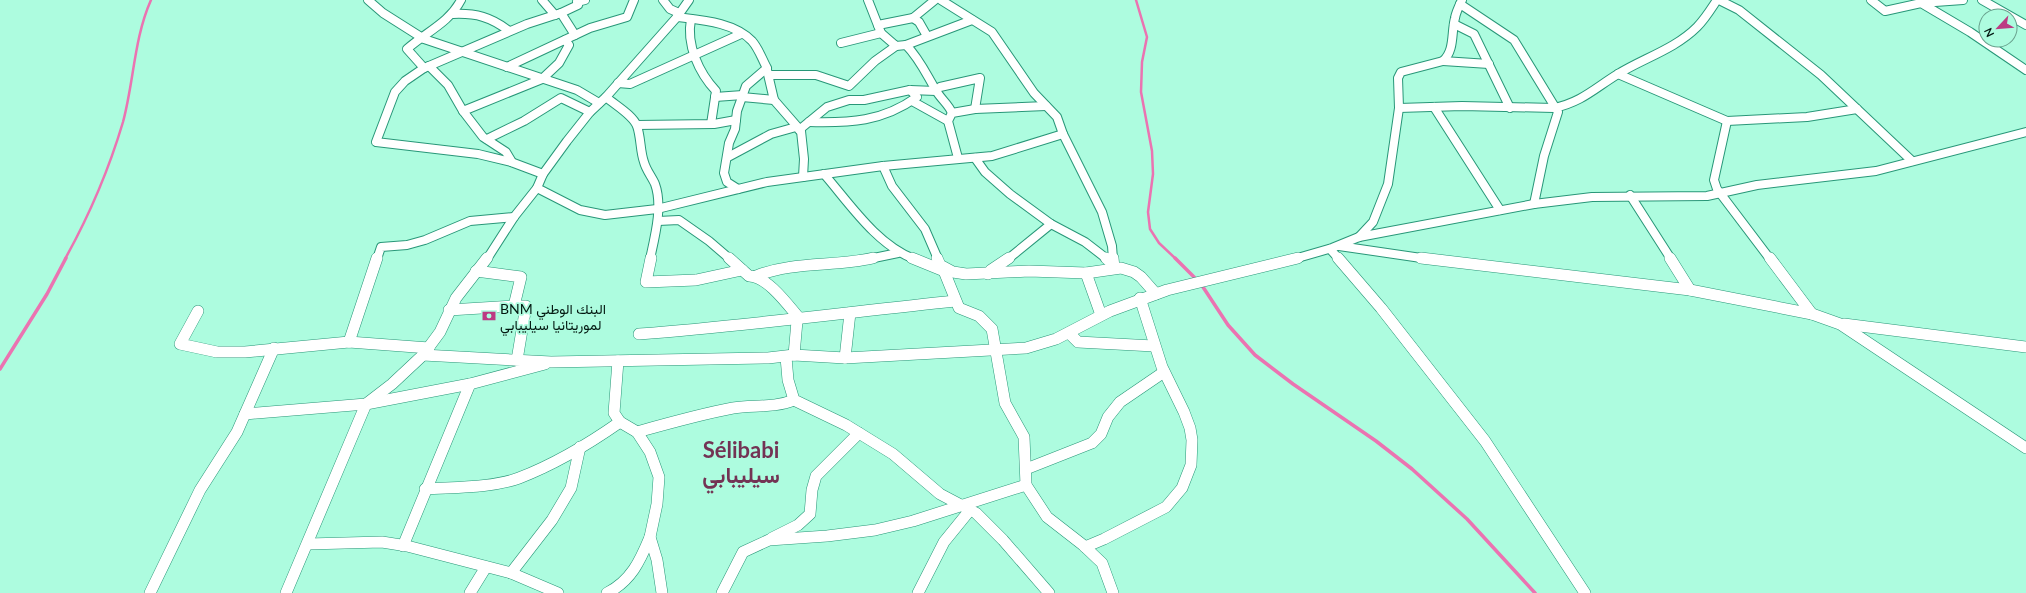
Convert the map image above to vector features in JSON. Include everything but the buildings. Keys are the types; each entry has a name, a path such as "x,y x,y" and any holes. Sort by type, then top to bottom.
{"street":[{"path":"368,0 383,13 420,37 577,90 603,100 627,114 637,125 644,163 655,184 659,200 657,209 658,221 646,282 696,280 742,270"},
{"path":"461,0 452,14 420,37 408,49 448,85 463,111 487,139 506,152 512,162"},
{"path":"542,0 558,14 575,35"},
{"path":"543,174 522,168 512,162 467,153 376,142 395,92 405,80 427,67 461,51 509,31 558,14 578,5 577,2 585,0"},
{"path":"507,67 575,35 603,24 627,17 634,0"},
{"path":"663,0 670,9 678,15 691,19 706,20 750,39 768,71 774,100 798,128 804,159 803,177"},
{"path":"286,593 366,404 392,384 426,351 440,332 449,310 456,298 494,250 514,217 537,188 543,174 590,112 603,100 678,15 689,0"},
{"path":"868,0 880,29 896,46"},
{"path":"841,43 913,18 935,0"},
{"path":"941,0 992,32 1034,93 1057,117 1063,134 1102,212 1112,246 1114,267"},
{"path":"1399,108 1462,106 1554,108 1582,99 1618,74 1671,47 1697,27 1718,0 1739,10 1821,75 1912,162"},
{"path":"1871,0 1885,11 1921,3 1963,0"},
{"path":"1982,0 2026,25"},
{"path":"1443,61 1450,53 1454,24 1461,2 1514,40 1554,108 1558,112 1544,156 1534,204"},
{"path":"1921,3 1938,15 1970,32 2026,70"},
{"path":"452,14 481,14 498,21 509,31"},
{"path":"913,18 919,22 927,36"},
{"path":"691,19 689,27 693,55 698,68 706,81 716,91 711,124"},
{"path":"849,86 875,61 896,46 906,45 972,20"},
{"path":"1454,24 1474,34 1510,108"},
{"path":"618,83 630,84 741,34"},
{"path":"463,111 542,79 559,63 569,45 565,40"},
{"path":"906,45 922,63 930,76 936,91 949,105 958,158"},
{"path":"1359,237 1373,222 1388,184 1399,108 1398,78 1401,72 1443,61 1489,64"},
{"path":"738,189 727,182 724,173 728,157 729,143 735,129 737,111 746,86 768,71 816,76 849,86 854,89 854,100"},
{"path":"1618,74 1728,121 1782,117 1807,117 1857,109"},
{"path":"728,157 772,134 798,128 810,122 827,107 854,100 910,90 936,91 940,87 980,78 975,109"},
{"path":"810,122 856,122 905,106 917,97 910,90"},
{"path":"715,97 742,96 774,100"},
{"path":"487,139 524,121 560,98 590,112"},
{"path":"912,100 950,117 975,109 1046,106"},
{"path":"1434,107 1500,210"},
{"path":"637,125 711,124 736,120"},
{"path":"1728,121 1714,180 1720,193 1812,314"},
{"path":"198,311 180,344 217,352 245,352 274,348 349,342 517,360 551,362 618,362 790,356 845,358 994,350 1043,345 1069,333 1101,315 1140,298 1334,248 1359,237 1534,204 1592,197 1630,195 1691,197 1720,193 1757,185 1876,171 2026,132"},
{"path":"537,188 580,210 605,216 657,209 767,182 883,166 992,156 1063,134"},
{"path":"975,158 985,172 1010,194 1051,224 1085,242 1114,267"},
{"path":"883,166 892,186 925,229 937,266 944,272 959,308 979,316 992,329 994,350 1005,403 1024,437 1026,485 1047,517 1085,547 1102,563 1113,593"},
{"path":"824,174 877,235 898,253 953,272 966,274 1029,271 1086,273 1114,267 1134,272 1156,294"},
{"path":"1630,195 1690,290"},
{"path":"349,342 381,247 425,240 470,221 514,217"},
{"path":"658,221 679,220 709,241 749,276 756,276 772,270 845,264 898,253"},
{"path":"988,274 1016,254 1051,224"},
{"path":"1334,248 1459,264 1690,290 1812,314 1840,324 2026,347"},
{"path":"1334,248 1485,441 1585,593"},
{"path":"476,271 521,277 514,306"},
{"path":"1086,273 1097,308 1101,315"},
{"path":"949,282 966,274"},
{"path":"756,276 779,294 799,318"},
{"path":"1085,547 1107,538 1131,524 1156,514 1171,504 1187,480 1193,455 1190,428 1178,397 1164,372 1154,346 1149,317 1140,298"},
{"path":"639,334 676,333 955,301"},
{"path":"449,310 526,306 517,360"},
{"path":"845,358 850,313"},
{"path":"799,318 797,321 790,356 788,380 794,400 859,433 898,458 940,494 966,507 1003,540 1049,593"},
{"path":"1840,324 1904,365 2026,448"},
{"path":"1069,333 1078,342 1154,346"},
{"path":"150,593 200,490 237,432 274,348"},
{"path":"245,414 366,404 470,384 551,362"},
{"path":"607,593 627,581 638,565 650,537 659,477 650,452 637,432 620,422 614,413 618,362"},
{"path":"1026,469 1075,451 1092,442 1101,434 1108,417 1120,402 1164,372"},
{"path":"403,546 425,489 470,384"},
{"path":"637,432 673,422 748,406 788,403 794,400"},
{"path":"425,489 494,483 518,478 580,447 610,430 620,422"},
{"path":"722,593 743,552 798,525 810,514 812,490 816,476 859,433"},
{"path":"511,573 552,520 571,488 580,447"},
{"path":"769,540 826,536 875,530 966,507 1026,485"},
{"path":"918,593 944,542 966,507"},
{"path":"650,537 657,560 662,593"},
{"path":"308,544 382,542 403,546 469,561 511,573 558,593"},
{"path":"470,593 486,567"}],"waterway":[{"path":"65,259 98,192 123,122 141,29 151,0"},
{"path":"1136,0 1147,37 1142,62 1141,92 1152,151 1153,174 1148,212 1150,229 1159,243 1176,259"},
{"path":"0,369 47,294 66,258"},
{"path":"1176,259 1197,280"},
{"path":"1201,284 1228,325 1255,355 1293,384 1376,441 1412,469 1467,519 1535,593"}],"place":[{"name":"BNM البنك الوطني لموريتانيا سيليبابي","path":"489,316"}],"district":[{"name":"Sélibabi سيليبابي","path":"741,462"}]}
